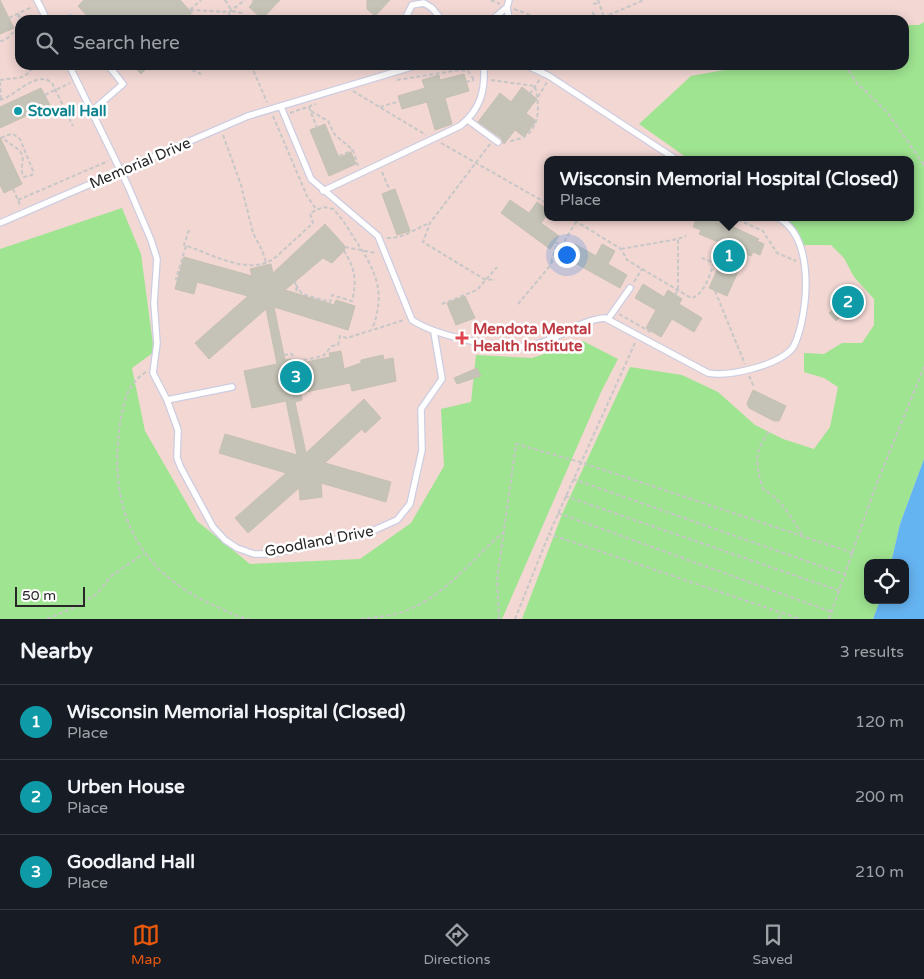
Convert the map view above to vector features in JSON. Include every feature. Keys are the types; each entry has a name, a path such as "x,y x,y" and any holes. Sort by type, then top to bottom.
{"lane":[{"path":"406,0 412,5 424,3 438,15"},
{"path":"38,2 44,15"},
{"path":"496,15 507,2"},
{"path":"507,2 508,15"},
{"path":"407,15 412,5"},
{"name":"Goodland Drive","path":"72,70 115,158 152,240 157,259 154,304 156,343 153,373 167,400 178,430 177,458 180,468 213,527 225,540 237,548 254,554 272,554 370,532 397,520 410,504 422,450 421,409 442,379 434,332"},
{"path":"92,111 123,84 112,70"},
{"name":"Memorial Drive","path":"0,222 221,128 270,110 352,88 404,70"},
{"path":"323,191 435,139 468,120 481,99 484,70"},
{"path":"537,70 671,156"},
{"path":"281,107 311,180 380,238 411,318 424,328 434,332 511,347 521,347 542,343 586,322 608,319 708,374 720,375 747,370 776,359 793,347 804,308 806,281 799,240 782,221"},
{"path":"468,120 496,141"},
{"path":"608,319 630,288"},
{"path":"167,400 232,387"}],"path":[{"path":"190,10 201,0"},
{"path":"225,0 231,15"},
{"path":"231,12 246,0"},
{"path":"598,0 603,15"},
{"path":"609,15 644,0"},
{"path":"18,14 38,2"},
{"path":"593,4 600,3"},
{"path":"190,10 242,13 244,15"},
{"path":"190,10 193,15"},
{"path":"9,18 15,15"},
{"path":"0,41 5,40 15,30"},
{"path":"31,70 24,77 0,81 1,100 40,79 50,81 73,126"},
{"path":"192,70 201,74"},
{"path":"253,70 308,196 316,209"},
{"path":"396,80 460,70 468,71 474,80"},
{"path":"848,70 857,83 887,112 924,165"},
{"path":"538,97 550,77"},
{"path":"466,82 484,79 535,86 538,97 537,120 526,136 508,142"},
{"path":"45,95 77,80"},
{"path":"352,88 360,89"},
{"path":"352,88 379,107 544,202"},
{"path":"379,107 400,101"},
{"path":"284,115 318,104"},
{"path":"309,107 317,128"},
{"path":"311,111 328,121 335,135 353,150 359,164 355,176"},
{"path":"221,128 241,185 253,232 266,262"},
{"path":"13,134 20,139 33,171 32,175 24,177 21,172 23,160 21,153 2,138 13,134"},
{"path":"495,280 487,280 422,242 430,223 475,163 496,141"},
{"path":"339,156 353,150"},
{"path":"18,200 115,158"},
{"path":"379,165 390,191"},
{"path":"13,189 24,212"},
{"path":"186,246 248,266 266,262 272,260 313,223 310,213 323,207 334,209 374,271 378,290 377,315 372,329"},
{"path":"741,221 763,231 777,253 803,264"},
{"path":"518,304 542,278 576,222 621,250 626,260 695,298 704,288 714,263 702,258"},
{"path":"380,238 401,237 412,229 430,223"},
{"path":"178,280 176,279 186,246 184,245 188,230"},
{"path":"621,250 686,236"},
{"path":"675,295 678,290 678,239"},
{"path":"548,268 556,243 571,251"},
{"path":"345,247 380,254 386,253"},
{"path":"296,285 302,294 330,302 332,295 342,300 352,301 355,286 353,268 344,251"},
{"path":"442,304 477,290 497,267"},
{"path":"630,288 642,269"},
{"path":"295,281 297,293"},
{"path":"715,290 754,388"},
{"path":"614,312 653,332"},
{"path":"284,355 292,354 294,362 323,356 338,345 340,336 347,338 411,318"},
{"path":"515,619 548,534 638,336"},
{"path":"830,619 875,488 924,367"},
{"path":"148,372 139,377 124,398 117,445 117,478 126,519 144,554 159,570 199,598 245,619 250,619"},
{"path":"769,432 756,452 756,468 763,489 772,494 792,518 802,535"},
{"path":"499,619 497,580 516,444 580,462 853,552"},
{"path":"573,479 846,575"},
{"path":"565,496 840,591"},
{"path":"558,513 832,612"},
{"path":"361,619 398,614 421,604 456,577 483,549 505,531"},
{"path":"548,534 800,619"},
{"path":"47,619 78,606 98,593 110,577 144,554"},
{"path":"779,619 781,613"}],"shaded area":[{"name":"Mendota Mental Health Institute","path":"0,0 924,0 924,459 900,524 892,559 864,559 864,604 879,604 873,619 0,619"}],"green space":[{"path":"924,22 924,459 900,524 892,559 864,559 864,604 879,604 873,619 522,619 563,512 630,367 682,375 718,392 755,425 783,439 814,449 830,427 838,387 824,378 804,372 804,353 824,354 842,343 862,343 874,325 874,299 854,277 844,258 831,245 804,245 789,221 914,221 914,156 684,156 639,124 691,76 724,70 909,70 909,25 919,25"},
{"path":"122,208 141,254 154,352 132,368 145,431 197,521 250,564 360,559 411,523 444,466 441,409 471,402 476,355 532,358 583,341 618,359 601,392 502,619 0,619 0,249"}],"water":[{"path":"924,459 924,619 873,619 879,604 909,604 909,559 892,559 900,524"}],"building":[{"path":"0,0 14,28 0,34"},
{"path":"84,0 180,0 192,13 190,15 86,15 78,6"},
{"path":"255,0 280,0 266,15 258,15 249,7"},
{"path":"367,0 390,0 376,15 367,9"},
{"path":"137,70 145,70 141,74"},
{"path":"464,74 469,91 445,98 452,124 435,130 427,102 402,109 398,96 425,88 422,80 439,75 440,80"},
{"path":"522,87 537,99 526,113 536,121 524,137 515,130 504,144 501,138 478,122 500,93 511,102"},
{"name":"Stovall Hall","path":"41,88 50,105 0,128 0,107"},
{"path":"325,124 339,158 351,152 356,164 329,176 310,130"},
{"name":"Stovall Hall","path":"0,137 22,184 4,193 0,185"},
{"path":"395,189 410,231 397,235 382,194"},
{"path":"510,200 529,213 537,202 544,207 544,219 541,223 559,236 550,249 501,213"},
{"path":"695,221 721,221 759,239 757,241 764,244 760,255 753,252 751,256 746,254 727,296 709,288 728,246 699,234 701,230 693,227"},
{"path":"325,224 344,245 345,250 332,263 323,258 285,290 334,305 336,300 355,306 348,330 274,307 285,360 291,359 292,365 330,357 329,353 341,351 344,369 361,363 361,360 383,355 384,360 393,358 396,381 352,391 350,383 301,393 302,400 295,402 306,453 364,399 381,418 365,433 362,429 325,463 391,482 386,502 321,483 322,497 300,500 299,488 248,533 235,518 286,473 219,453 225,434 297,455 286,401 252,408 244,371 277,364 266,309 209,359 195,343 248,296 197,282 194,294 175,289 184,257 252,276 250,269 271,264 273,273"},
{"path":"575,244 596,256 602,244 615,251 608,264 627,275 620,288 566,258"},
{"path":"643,284 664,297 668,290 682,299 679,304 702,318 694,332 672,319 661,337 646,328 656,310 635,298"},
{"path":"849,294 862,310 851,319 845,312 836,321 829,313"},
{"path":"465,296 475,318 456,325 447,303"},
{"path":"477,368 481,376 457,384 454,378"},
{"path":"753,390 786,406 779,421 774,421 749,408 747,403"}],"place":[{"name":"Stovall Hall","path":"18,111"},
{"name":"Wisconsin Memorial Hospital (Closed)","path":"729,256"},
{"name":"Urben House","path":"848,302"},
{"name":"Mendota Mental Health Institute","path":"462,338"},
{"name":"Goodland Hall","path":"296,377"}]}
